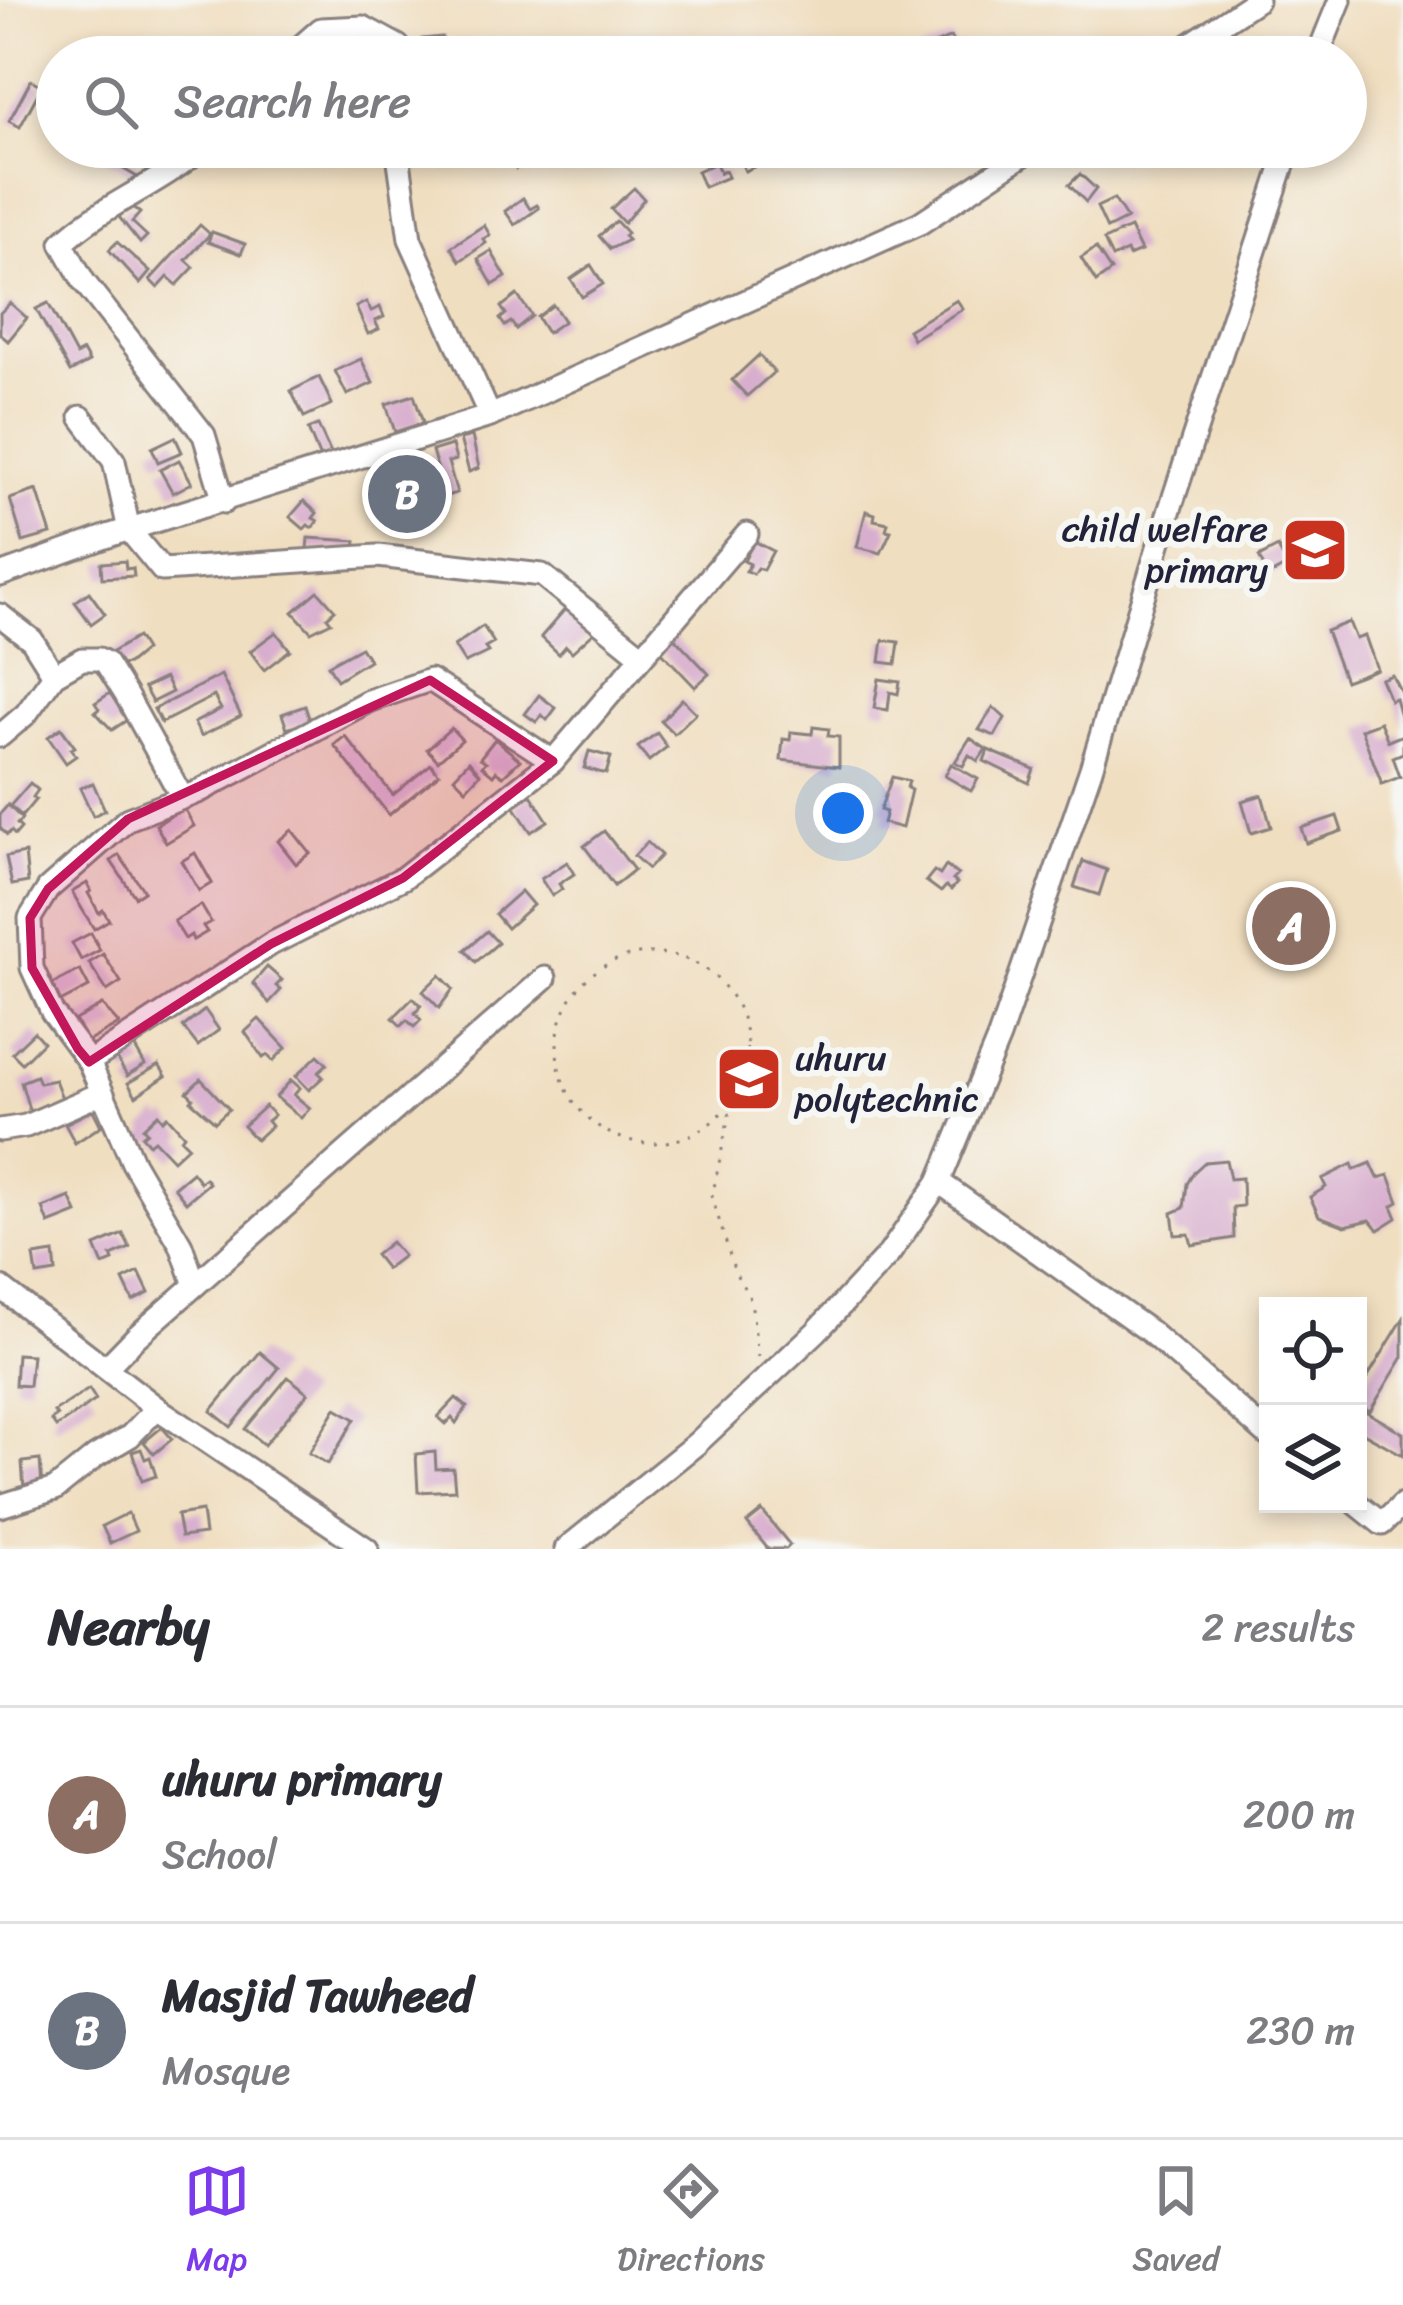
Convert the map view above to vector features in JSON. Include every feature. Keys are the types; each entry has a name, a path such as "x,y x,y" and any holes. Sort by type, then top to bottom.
{"street":[{"path":"1203,36 1257,0"},
{"path":"1325,36 1340,0"},
{"path":"313,36 321,29 363,27 380,36"},
{"path":"172,168 85,221 62,243 84,282 204,435 224,502"},
{"path":"400,168 410,239 490,416"},
{"path":"0,575 490,416 920,223 1003,168"},
{"path":"569,1548 762,1385 889,1254 939,1182 999,1037 1084,791 1166,521 1282,168"},
{"path":"81,417 115,460 129,530 162,570 378,556 542,575 641,655"},
{"path":"89,1062 271,944 403,878 553,760 747,534"},
{"path":"0,615 32,640 55,675"},
{"path":"0,736 26,714 55,675 82,658 106,662 182,797"},
{"path":"195,1285 182,1245 133,1163 89,1062 52,1012 32,968 30,918 48,889 128,819 182,797 368,701 430,680 553,760"},
{"path":"106,1368 545,978"},
{"path":"0,1130 26,1126 102,1093"},
{"path":"939,1182 1149,1331 1259,1428"},
{"path":"0,1287 334,1541 367,1549"},
{"path":"0,1506 55,1489 130,1436 157,1408"},
{"path":"1367,1512 1382,1524 1403,1504"}],"path":[{"path":"732,1099 710,1123 682,1138 650,1144 619,1138 591,1122 570,1098 558,1068 557,1037 566,1008 583,982 608,964 637,954 667,954 696,963 721,982 738,1006 747,1037 745,1070 732,1099 712,1197 735,1271 751,1300 762,1385"}],"highlighted area":[{"path":"430,680 553,761 403,878 271,944 89,1062 32,968 30,918 48,889 128,819"}],"building":[{"path":"31,80 36,83 36,97 20,127 9,121"},
{"path":"122,168 150,172 144,181"},
{"path":"718,168 728,177 704,187 697,171"},
{"path":"1080,174 1096,189 1086,202 1069,185"},
{"path":"634,188 644,199 624,223 611,209"},
{"path":"523,198 530,209 539,208 515,225 505,211"},
{"path":"1114,199 1127,219 1107,229 1097,207"},
{"path":"130,205 140,213 132,222 147,236 140,243 119,217"},
{"path":"616,221 628,240 610,249 599,236"},
{"path":"200,225 210,234 186,260 194,267 177,285 168,277 158,288 150,280"},
{"path":"484,225 490,235 483,239 486,243 460,261 451,247"},
{"path":"1130,228 1141,251 1112,258 1104,240"},
{"path":"212,232 245,244 241,254 208,242"},
{"path":"117,242 150,272 140,284 109,250"},
{"path":"1096,248 1111,271 1096,282 1081,258"},
{"path":"491,251 506,277 493,285 478,259"},
{"path":"591,265 603,284 582,297 571,279"},
{"path":"517,295 532,316 516,329 500,319 506,314 501,307"},
{"path":"957,300 963,309 913,339 908,330"},
{"path":"366,302 371,311 380,307 384,317 375,321 379,329 368,334 356,307"},
{"path":"10,303 27,318 8,341 0,334 0,313"},
{"path":"48,303 76,355 83,351 89,362 70,372 36,309"},
{"path":"553,305 564,321 547,333 537,317"},
{"path":"759,355 774,372 747,396 732,380"},
{"path":"361,359 373,383 347,395 335,371"},
{"path":"319,377 332,404 304,417 291,391"},
{"path":"414,395 423,423 395,432 386,404"},
{"path":"318,425 331,454 320,458 308,429"},
{"path":"472,436 479,468 469,472 460,439"},
{"path":"175,437 182,452 158,462 152,448"},
{"path":"452,445 456,460 448,462 457,493 446,496 432,451"},
{"path":"179,460 192,483 173,493 160,470"},
{"path":"409,463 437,493 405,524 377,494"},
{"path":"37,490 51,534 23,542 10,499"},
{"path":"304,501 317,513 312,528 304,529 290,517"},
{"path":"866,511 875,514 874,520 888,523 886,530 891,531 881,553 857,547"},
{"path":"308,538 356,541 355,549 307,549"},
{"path":"754,541 773,551 763,570 757,568 753,574 746,571 750,564 744,561"},
{"path":"1278,547 1287,566 1268,576 1259,557"},
{"path":"125,561 134,576 102,578 101,563"},
{"path":"318,591 335,610 327,617 331,622 311,632 293,612"},
{"path":"89,592 105,614 91,624 75,602"},
{"path":"566,608 594,632 572,652 566,646 559,654 541,637"},
{"path":"1349,622 1356,639 1365,636 1377,669 1345,681 1326,631"},
{"path":"483,626 494,643 485,648 488,652 465,663 454,646"},
{"path":"276,632 290,650 264,670 250,651"},
{"path":"673,636 709,674 695,687 659,649"},
{"path":"137,637 145,650 120,665 112,652"},
{"path":"883,640 899,642 896,664 880,662"},
{"path":"361,647 369,660 337,680 328,665"},
{"path":"221,675 241,716 201,736 194,723 221,709 214,696 161,723 154,709"},
{"path":"1392,675 1403,696 1403,727 1395,698 1390,700 1381,679"},
{"path":"165,678 172,692 152,702 144,688"},
{"path":"879,679 900,682 898,694 890,692 888,710 874,708"},
{"path":"110,693 127,720 112,730 95,712 99,709 95,703"},
{"path":"539,695 556,708 547,720 542,715 536,722 525,714"},
{"path":"682,699 696,713 674,734 661,721"},
{"path":"305,706 310,721 287,729 282,714"},
{"path":"993,707 1005,718 995,736 979,730"},
{"path":"1380,722 1388,741 1403,735 1403,753 1393,757 1400,777 1382,784 1361,729"},
{"path":"813,727 829,729 828,736 839,737 839,767 781,760 783,739 790,740 791,732 812,734"},
{"path":"61,728 75,747 71,749 76,756 66,763 48,737"},
{"path":"451,728 462,740 438,761 427,749"},
{"path":"657,733 667,747 649,761 638,747"},
{"path":"345,736 393,795 431,764 439,774 389,815 334,745"},
{"path":"970,738 986,749 978,761 969,755 963,766 955,762"},
{"path":"495,739 520,760 503,776 496,771 493,775 480,758"},
{"path":"988,750 1034,769 1029,783 984,761"},
{"path":"589,751 611,757 606,774 584,768"},
{"path":"469,761 480,774 466,789 454,777"},
{"path":"951,764 978,779 971,791 945,776"},
{"path":"892,777 909,781 911,790 902,828 883,823 886,812 880,810"},
{"path":"30,783 38,790 36,799 22,816 10,806"},
{"path":"93,783 105,810 93,816 80,788"},
{"path":"531,795 548,821 531,832 514,806"},
{"path":"1262,795 1271,827 1251,833 1242,801"},
{"path":"8,805 22,819 15,835 0,828 0,814"},
{"path":"184,808 194,826 166,843 156,825"},
{"path":"1337,816 1342,831 1306,843 1301,828"},
{"path":"292,830 310,853 296,864 278,841"},
{"path":"604,831 634,870 614,886 584,846"},
{"path":"647,842 661,855 648,869 634,856"},
{"path":"25,853 28,882 12,885 6,857"},
{"path":"195,853 212,883 199,891 182,861"},
{"path":"119,855 144,891 135,897 111,861"},
{"path":"1083,861 1107,870 1099,895 1074,887"},
{"path":"567,862 574,874 552,896 541,879"},
{"path":"946,866 958,875 953,880 957,883 941,892 926,881"},
{"path":"87,883 99,913 103,910 109,920 94,929 72,892"},
{"path":"521,891 533,905 507,928 495,914"},
{"path":"201,905 211,922 203,926 207,932 185,939 174,921"},
{"path":"487,931 498,943 476,962 465,950"},
{"path":"91,933 100,950 81,960 72,943"},
{"path":"103,954 121,982 107,991 89,963"},
{"path":"267,967 282,980 276,986 281,990 269,1003 253,983"},
{"path":"80,970 89,987 60,1002 51,985"},
{"path":"440,975 453,989 439,1008 423,991"},
{"path":"413,998 421,1006 415,1013 421,1020 414,1027 407,1020 401,1026 393,1018"},
{"path":"102,1005 119,1024 87,1042 75,1020"},
{"path":"205,1010 219,1030 198,1046 183,1027"},
{"path":"259,1019 286,1048 273,1061 267,1055 263,1058 245,1032"},
{"path":"34,1032 43,1042 22,1063 12,1053"},
{"path":"133,1044 145,1065 127,1076 114,1054"},
{"path":"318,1055 327,1064 318,1072 323,1077 309,1090 296,1076"},
{"path":"159,1065 166,1076 136,1096 128,1083"},
{"path":"36,1076 39,1083 55,1080 62,1098 30,1113 21,1082"},
{"path":"201,1079 229,1109 215,1122 187,1092"},
{"path":"291,1080 300,1088 294,1095 310,1108 301,1118 276,1097"},
{"path":"265,1106 274,1115 267,1121 271,1126 256,1140 243,1126"},
{"path":"93,1110 101,1126 75,1143 65,1124"},
{"path":"158,1114 163,1120 167,1116 188,1146 173,1160 154,1140 149,1144 142,1136 147,1132 143,1128"},
{"path":"1226,1160 1230,1179 1242,1178 1243,1206 1233,1207 1234,1238 1192,1245 1189,1234 1175,1235 1172,1213 1184,1208 1194,1172 1205,1162"},
{"path":"1371,1163 1378,1178 1389,1175 1399,1202 1392,1206 1397,1218 1378,1230 1370,1220 1345,1226 1319,1216 1310,1197 1326,1187 1322,1179 1352,1164 1354,1170"},
{"path":"192,1172 200,1182 205,1178 209,1183 186,1202 174,1187"},
{"path":"70,1197 77,1213 49,1224 43,1208"},
{"path":"123,1234 130,1248 103,1265 95,1246"},
{"path":"391,1242 403,1256 386,1269 375,1255"},
{"path":"54,1253 56,1272 37,1275 34,1256"},
{"path":"139,1272 149,1293 133,1301 123,1280"},
{"path":"1403,1319 1403,1357 1370,1411 1367,1378"},
{"path":"260,1352 279,1368 231,1427 211,1411"},
{"path":"17,1354 32,1355 29,1386 15,1385"},
{"path":"288,1377 308,1393 264,1445 245,1429"},
{"path":"89,1389 96,1400 56,1427 51,1420 57,1416 54,1412"},
{"path":"456,1398 467,1407 456,1423 452,1418 446,1424 438,1417"},
{"path":"336,1408 355,1419 328,1464 309,1453"},
{"path":"1367,1412 1403,1433 1403,1455 1367,1435"},
{"path":"162,1427 172,1439 154,1454 144,1442"},
{"path":"141,1449 145,1459 150,1457 156,1476 142,1481 132,1452"},
{"path":"435,1452 436,1469 453,1468 455,1490 418,1492 416,1454"},
{"path":"40,1460 42,1488 24,1489 22,1462"},
{"path":"202,1511 205,1534 181,1537 177,1515"},
{"path":"762,1511 790,1545 786,1549 768,1549 747,1523"},
{"path":"128,1513 136,1531 110,1543 102,1526"}],"place":[{"name":"Masjid Tawheed","path":"407,494"},
{"name":"child welfare primary","path":"1315,550"},
{"name":"uhuru primary","path":"1291,926"},
{"name":"uhuru polytechnic","path":"749,1079"}]}
